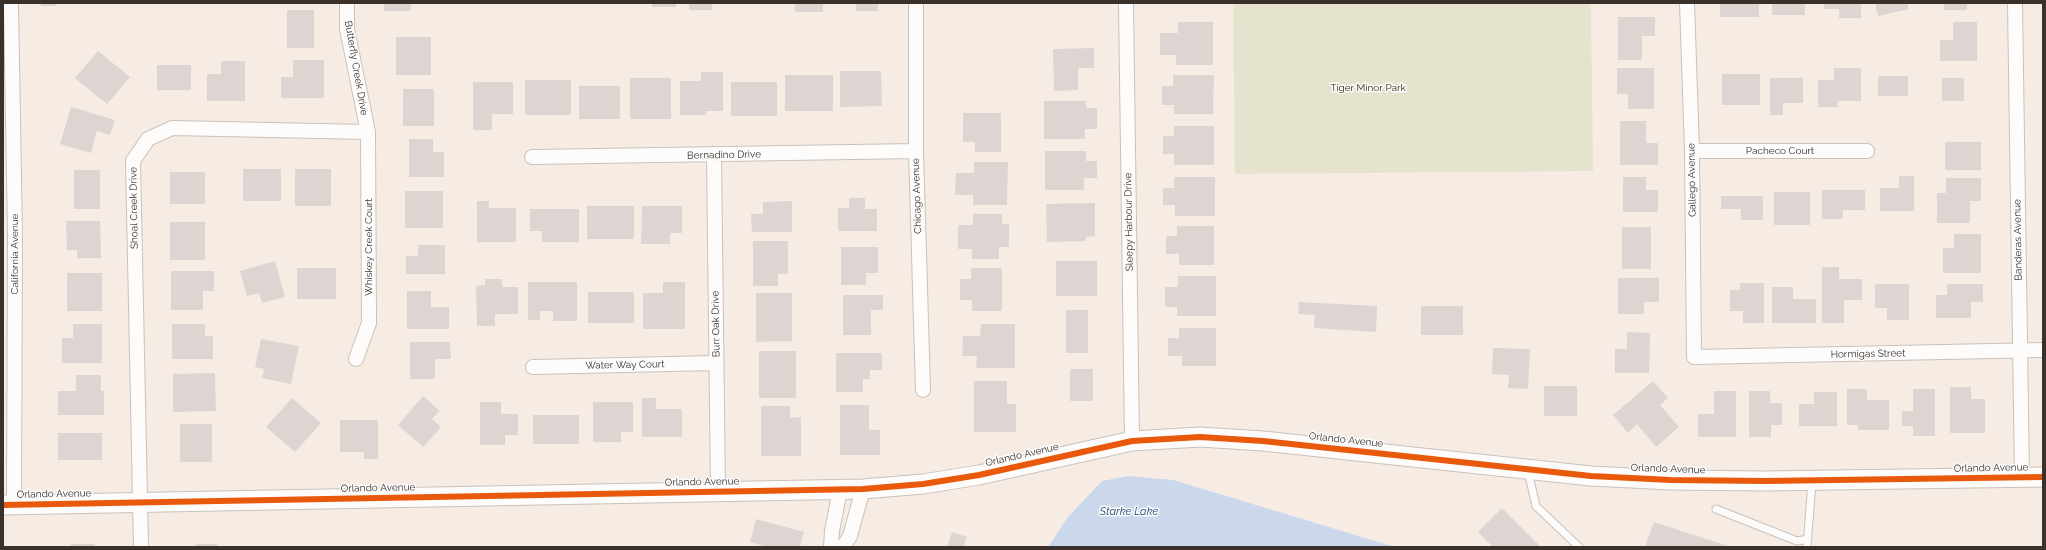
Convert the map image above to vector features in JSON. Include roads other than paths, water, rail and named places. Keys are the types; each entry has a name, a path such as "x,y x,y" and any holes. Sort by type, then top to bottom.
{"street":[{"name":"California Avenue","path":"8,505 15,236 11,3"},
{"name":"Butterfly Creek Drive","path":"347,3 347,29 368,132"},
{"name":"Chicago Avenue","path":"916,3 916,151 924,390"},
{"name":"Sleepy Harbour Drive","path":"1126,3 1132,441"},
{"name":"Gallego Avenue","path":"1687,3 1692,151 1694,357"},
{"name":"Banderas Avenue","path":"2015,3 2022,478"},
{"name":"Shoal Creek Drive","path":"141,547 133,162 148,139 172,128 368,132"},
{"name":"Whiskey Creek Court","path":"356,359 369,323 368,132"},
{"name":"Bernadino Drive","path":"532,157 916,151"},
{"name":"Pacheco Court","path":"1692,151 1867,151"},
{"name":"Burr Oak Drive","path":"714,155 718,492"},
{"name":"Hormigas Street","path":"1694,357 2043,350"},
{"name":"Water Way Court","path":"533,367 716,363"},
{"name":"Orlando Avenue","path":"8,505 863,489 923,484 979,475 1132,441 1200,437 1263,441 1591,476 1671,480 1812,481 2043,477"},
{"path":"843,547 850,536 863,489"},
{"path":"831,547 832,531 840,490"}],"lane":[{"path":"1528,469 1536,506 1578,547"},
{"path":"1716,509 1797,541 1808,543 1812,481"}],"water":[{"name":"Starke Lake","path":"1129,476 1173,480 1395,547 1048,547 1068,517 1102,481"}],"park label":[{"name":"Tiger Minor Park","path":"1368,88"}]}
